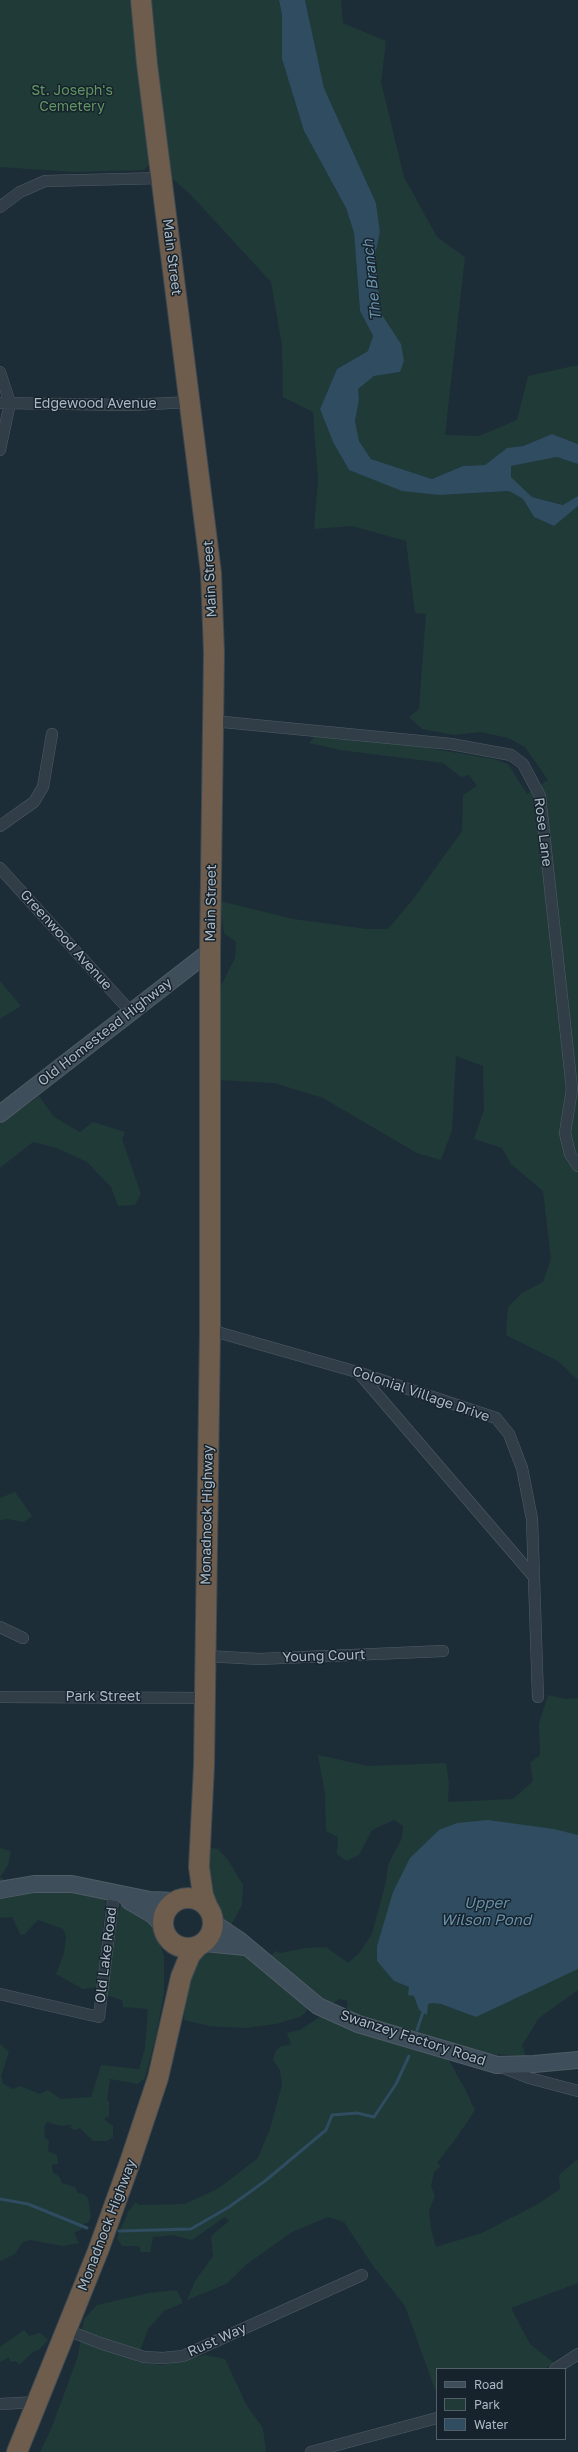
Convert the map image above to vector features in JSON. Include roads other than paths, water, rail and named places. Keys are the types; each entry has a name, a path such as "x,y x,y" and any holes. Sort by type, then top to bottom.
{"highway":[{"name":"Main Street","path":"141,0 147,64 212,573 213,721 210,951 210,1162"},
{"name":"Monadnock Highway","path":"210,1162 210,1330 206,1656 199,1867 203,1895 210,1914"},
{"name":"Monadnock Highway","path":"175,1902 188,1890 199,1867"},
{"path":"190,1898 203,1903 210,1914 211,1934 201,1945 187,1949 179,1947 165,1931 165,1914 175,1902 190,1898"},
{"name":"Monadnock Highway","path":"165,1931 171,1951 177,1993"},
{"name":"Monadnock Highway","path":"17,2452 98,2251 149,2107 171,2027 177,1993 190,1956 201,1945"}],"street":[{"path":"0,207 20,192 45,181 162,178"},
{"path":"0,372 5,403 0,450"},
{"name":"Edgewood Avenue","path":"5,403 130,404 191,402"},
{"name":"Rose Lane","path":"213,721 451,744 511,755 523,764 540,796 572,1089 565,1133 570,1154 578,1166"},
{"path":"0,826 34,802 44,787 52,734"},
{"name":"Greenwood Avenue","path":"0,868 131,1012"},
{"name":"Old Homestead Highway","path":"0,1114 210,951"},
{"name":"Colonial Village Drive","path":"210,1330 357,1372 496,1418 509,1434 522,1468 532,1519 538,1697"},
{"path":"357,1372 534,1577"},
{"path":"0,1627 23,1638"},
{"name":"Young Court","path":"206,1656 259,1659 443,1651"},
{"name":"Park Street","path":"0,1697 205,1698"},
{"path":"0,1890 34,1884 72,1884 160,1902 175,1902"},
{"path":"114,1893 150,1913 165,1931"},
{"name":"Old Lake Road","path":"0,1994 99,2017 114,1893"},
{"name":"Swanzey Factory Road","path":"210,1914 218,1926 318,2006 358,2024 497,2065 533,2071 578,2060"},
{"path":"201,1945 246,1947"},
{"path":"533,2071 578,2091"},
{"name":"Rust Way","path":"67,2330 100,2343 144,2357 162,2358 182,2356 362,2275"},
{"path":"557,2368 578,2354"},
{"path":"0,2404 38,2402"},
{"path":"311,2452 436,2418"}],"water":[{"name":"The Branch","path":"279,0 305,0 324,88 376,203 380,232 375,256 381,313 401,344 404,361 400,372 374,376 358,389 359,400 355,421 359,441 371,459 432,479 463,466 485,465 507,448 523,446 552,434 578,444 578,464 557,457 511,466 511,477 532,497 563,505 578,496 578,506 554,526 534,517 523,499 509,491 440,495 402,491 349,470 333,442 320,409 337,369 368,351 373,336 360,311 354,233 346,208 304,131 282,59 282,15"},
{"name":"Upper Wilson Pond","path":"488,1820 554,1829 578,1835 578,1969 476,2017 441,2004 432,2003 428,2004 427,2015 419,2010 414,1996 408,1995 409,1987 394,1981 377,1961 377,1946 393,1892 410,1858 439,1830 457,1823"}],"waterway":[{"path":"417,2030 423,2012"},
{"path":"119,2231 191,2229 229,2207 265,2181 326,2130 332,2115 357,2113 374,2117 396,2084 409,2056"},
{"path":"0,2199 28,2204 87,2228"}],"park label":[{"name":"St. Joseph's Cemetery","path":"72,100"}]}
